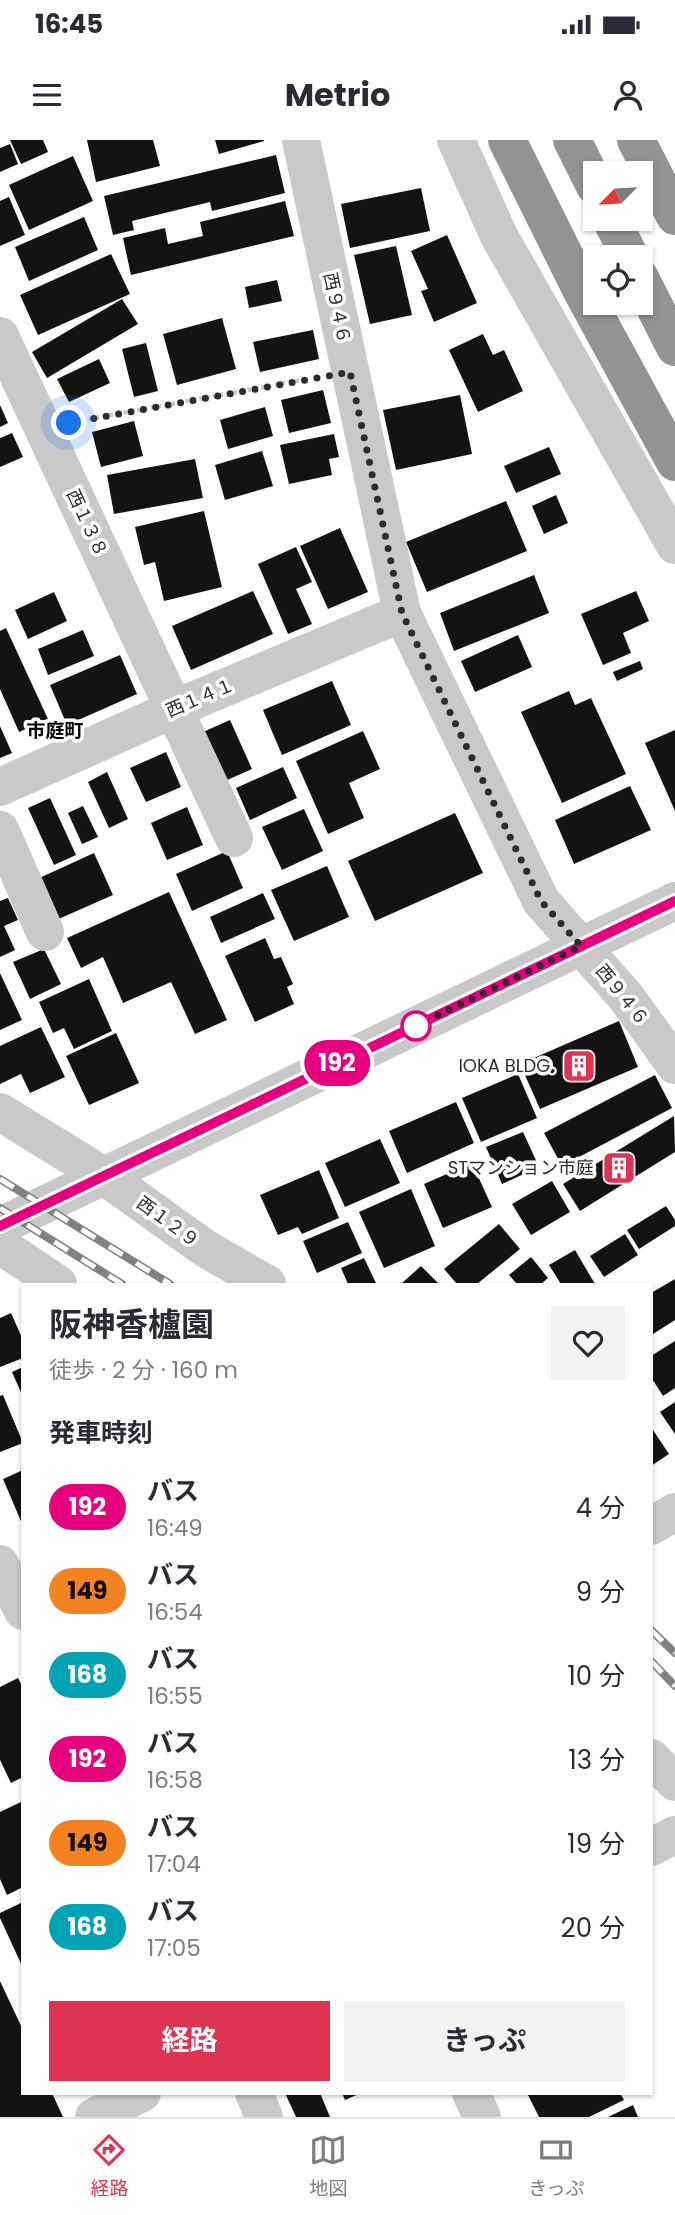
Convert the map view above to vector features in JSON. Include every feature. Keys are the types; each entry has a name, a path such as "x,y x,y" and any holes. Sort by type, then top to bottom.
{"highway":[{"path":"506,140 583,293 675,462"},
{"path":"572,140 583,162"},
{"path":"636,140 675,216"},
{"path":"653,303 675,346"}],"street":[{"name":"西９４６","path":"301,140 402,613 541,901 626,997 675,1065"},
{"path":"456,140 499,236 675,545"},
{"name":"西１３８","path":"0,336 234,838"},
{"name":"西１４１","path":"0,787 174,709 402,613"},
{"path":"0,830 45,932"},
{"path":"0,1226 675,901"},
{"name":"西１２９","path":"0,1112 104,1176 206,1249 265,1283"},
{"path":"0,1245 57,1283"},
{"path":"653,1525 675,1512"},
{"path":"0,1564 21,1607"},
{"path":"653,1760 675,1783"},
{"path":"653,1846 675,1835"},
{"path":"94,2117 138,2095"},
{"path":"255,2095 264,2117"},
{"path":"472,2095 482,2117"}],"path":[{"path":"43,428 350,372"}],"building":[{"path":"10,140 43,140 48,152 21,164"},
{"path":"87,140 153,140 160,166 96,182"},
{"path":"215,140 264,140 264,141 219,154"},
{"path":"10,144 18,164 0,172 0,148"},
{"path":"276,155 285,193 212,211 210,202 132,221 134,230 113,235 104,196"},
{"path":"73,156 93,201 29,230 9,185"},
{"path":"421,188 430,231 350,248 341,204"},
{"path":"9,197 25,235 0,246 0,201"},
{"path":"285,201 294,236 131,275 123,238 165,228 168,244 203,236 200,222"},
{"path":"84,217 98,250 29,281 15,247"},
{"path":"447,235 477,303 434,322 421,291 428,289 411,251"},
{"path":"396,246 412,315 370,324 354,255"},
{"path":"111,254 130,294 38,335 20,295"},
{"path":"277,280 282,301 249,308 245,287"},
{"path":"122,299 138,324 47,378 32,352"},
{"path":"222,318 236,369 177,385 163,334"},
{"path":"313,330 319,359 260,372 253,342"},
{"path":"483,334 493,355 504,350 523,391 478,412 449,350"},
{"path":"146,343 158,391 134,397 122,349"},
{"path":"99,359 110,383 69,402 57,379"},
{"path":"323,390 331,423 289,433 281,400"},
{"path":"460,395 472,454 396,470 383,410"},
{"path":"0,405 8,423 0,427"},
{"path":"265,407 273,436 228,449 220,420"},
{"path":"134,421 143,456 101,467 92,432"},
{"path":"12,433 23,457 0,467 0,438"},
{"path":"334,434 339,457 329,459 332,475 289,484 280,445"},
{"path":"549,447 561,474 516,493 504,466"},
{"path":"262,451 273,486 225,500 215,465"},
{"path":"195,459 203,498 114,514 107,475"},
{"path":"556,495 568,523 544,534 532,506"},
{"path":"506,501 527,551 427,592 406,542"},
{"path":"204,511 222,587 164,601 155,562 144,565 135,527"},
{"path":"340,528 368,592 328,609 300,546"},
{"path":"296,547 312,582 296,589 312,624 288,634 258,564"},
{"path":"534,575 549,613 454,651 440,613"},
{"path":"253,591 273,634 191,670 172,626"},
{"path":"636,591 649,621 623,633 631,653 603,665 581,614"},
{"path":"54,592 67,621 28,639 15,610"},
{"path":"6,628 48,719 19,732 0,689 0,631"},
{"path":"83,630 94,656 48,675 38,649"},
{"path":"518,635 532,667 475,692 461,661"},
{"path":"120,655 137,694 67,725 50,685"},
{"path":"640,661 643,669 617,681 613,672"},
{"path":"332,681 351,725 282,755 263,710"},
{"path":"569,691 575,705 591,698 626,774 562,803 521,712"},
{"path":"230,720 252,769 225,781 203,732"},
{"path":"0,726 12,753 0,758"},
{"path":"675,730 675,811 645,743"},
{"path":"363,731 380,769 349,783 364,818 328,834 296,761"},
{"path":"166,752 181,787 146,802 130,768"},
{"path":"283,767 297,798 250,820 236,788"},
{"path":"107,772 128,819 109,828 88,782"},
{"path":"630,786 651,830 574,864 555,820"},
{"path":"50,798 76,855 54,865 28,808"},
{"path":"83,806 98,837 82,844 68,813"},
{"path":"187,807 203,845 167,860 151,823"},
{"path":"304,809 323,851 282,870 262,827"},
{"path":"455,813 483,873 375,921 348,861"},
{"path":"227,851 243,888 192,911 176,874"},
{"path":"94,853 113,895 54,921 35,880"},
{"path":"327,866 349,917 294,941 271,890"},
{"path":"169,892 227,1020 195,1034 171,982 123,1003 103,957 81,968 67,938"},
{"path":"263,893 275,919 221,943 210,917"},
{"path":"8,898 18,920 4,926 15,950 0,957 0,901"},
{"path":"265,938 274,959 281,957 293,984 287,987 294,1004 255,1022 225,956"},
{"path":"44,949 61,984 30,999 13,962"},
{"path":"0,973 22,1020 0,1030"},
{"path":"89,979 112,1031 74,1049 64,1028 53,1033 39,1002"},
{"name":"IOKA BLDG.","path":"619,1021 638,1067 540,1109 520,1064"},
{"path":"41,1027 65,1077 30,1093 21,1074 0,1084 0,1046"},
{"path":"116,1033 139,1083 89,1105 66,1056"},
{"path":"518,1074 537,1118 481,1142 462,1098"},
{"path":"655,1075 672,1108 562,1166 544,1133"},
{"path":"456,1102 474,1143 407,1173 389,1131"},
{"name":"STマンション市庭","path":"674,1116 675,1152 580,1211 563,1184"},
{"path":"523,1132 539,1167 502,1184 486,1147"},
{"path":"380,1139 400,1183 345,1207 325,1163"},
{"path":"472,1163 492,1207 443,1228 424,1184"},
{"path":"319,1170 339,1218 302,1234 298,1227 278,1235 260,1195"},
{"path":"552,1181 570,1212 531,1235 512,1204"},
{"path":"411,1189 435,1246 384,1268 359,1212"},
{"path":"666,1206 675,1220 675,1226 639,1249 627,1230"},
{"path":"348,1222 362,1253 317,1273 303,1241"},
{"path":"499,1224 520,1249 478,1283 456,1283 444,1269"},
{"path":"625,1234 638,1255 604,1277 590,1256"},
{"path":"575,1250 594,1283 560,1283 549,1265"},
{"path":"531,1257 548,1278 542,1283 516,1283 509,1275"},
{"path":"364,1258 376,1283 348,1283 341,1268"},
{"path":"421,1266 438,1283 402,1283"},
{"path":"675,1279 675,1320 653,1334 653,1292"},
{"path":"11,1313 21,1336 21,1359 0,1367 0,1318"},
{"path":"675,1341 675,1388 663,1396 653,1380 653,1355"},
{"path":"21,1368 21,1392 12,1372"},
{"path":"3,1395 21,1444 0,1452 0,1396"},
{"path":"675,1402 675,1434 660,1412"},
{"path":"653,1430 669,1454 653,1465"},
{"path":"21,1471 21,1521 3,1479"},
{"path":"18,1678 21,1684 21,1778 11,1783 0,1760 0,1687"},
{"path":"21,1802 21,1888 7,1895 0,1879 0,1812"},
{"path":"21,1903 21,1964 0,1918 0,1913"},
{"path":"0,1981 21,2026 21,2095 53,2095 63,2117 0,2117"},
{"path":"286,2095 321,2095 330,2117 296,2117"},
{"path":"343,2095 356,2095 345,2100"},
{"path":"528,2095 621,2095 624,2100 589,2117 539,2117"},
{"path":"633,2105 638,2117 608,2117"}],"railway":[{"path":"0,1179 168,1283"},
{"path":"0,1208 120,1283"},
{"path":"653,1632 675,1653"},
{"path":"653,1663 675,1686"}],"bus line":[{"name":"192","path":"0,1226 675,901"}],"place":[{"name":"IOKA BLDG.","path":"579,1066"},
{"name":"STマンション市庭","path":"619,1168"}],"district":[{"name":"市庭町","path":"55,730"}],"route":[{"path":"69,423 350,372 402,613 541,901 581,946 405,1031 416,1026"}]}
